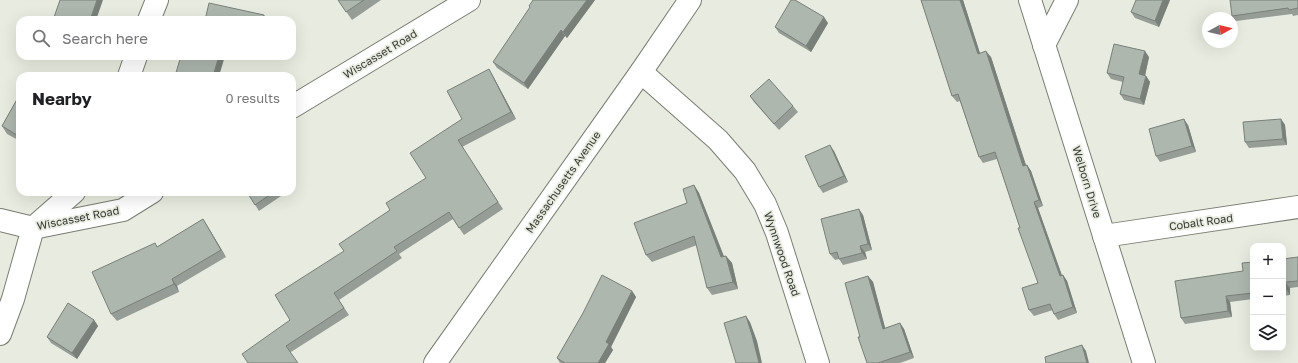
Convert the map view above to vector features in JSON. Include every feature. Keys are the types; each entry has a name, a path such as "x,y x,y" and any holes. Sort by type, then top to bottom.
{"street":[{"path":"151,16 157,0"},
{"name":"Wiscasset Road","path":"296,105 469,0"},
{"name":"Massachusetts Avenue","path":"436,363 690,0"},
{"name":"Welborn Drive","path":"1030,0 1144,363"},
{"path":"1044,45 1067,0"},
{"path":"130,72 135,60"},
{"name":"Wynnwood Road","path":"641,72 718,140 745,171 765,204 777,233 818,363"},
{"path":"0,334 14,299 33,228 69,196"},
{"name":"Wiscasset Road","path":"0,220 33,228 123,210 146,196"},
{"name":"Cobalt Road","path":"1104,236 1298,208"}],"building":[{"path":"60,0 97,0 91,16 54,16"},
{"path":"338,0 364,0 346,12"},
{"path":"533,0 587,0 563,32 561,30 524,83 493,62 530,7 529,6"},
{"path":"791,0 795,0 824,17 806,46 775,27"},
{"path":"921,0 960,0 978,54 986,51 1023,166 1027,165 1039,200 1034,202 1060,276 1063,275 1073,307 1054,314 1050,304 1029,310 1022,288 1038,283 1018,228 1020,228 995,152 979,157 958,94 952,96"},
{"path":"1136,0 1163,0 1155,21 1131,12"},
{"path":"1230,0 1298,0 1298,8 1289,10 1288,8 1238,15 1238,12 1232,12"},
{"path":"209,3 264,15 264,16 206,16"},
{"path":"1114,44 1145,51 1139,74 1146,76 1140,99 1120,94 1124,77 1107,73"},
{"path":"180,60 218,60 214,72 176,72"},
{"path":"489,69 511,112 458,140 498,202 459,228 449,212 394,247 397,251 334,293 344,308 286,346 298,363 248,363 242,354 290,320 275,295 344,251 339,244 390,210 386,203 426,178 410,153 462,119 447,91"},
{"path":"769,79 793,106 774,124 750,96"},
{"path":"16,101 16,135 2,126"},
{"path":"1184,119 1192,146 1156,156 1149,129"},
{"path":"1281,119 1283,139 1245,142 1243,122"},
{"path":"830,145 844,176 819,187 805,156"},
{"path":"694,185 721,257 726,256 733,282 707,288 694,236 646,255 634,223 687,203 683,189"},
{"path":"249,196 268,196 255,205"},
{"path":"859,209 868,244 860,246 862,253 839,259 837,252 830,254 821,219"},
{"path":"203,219 221,250 172,279 174,284 111,314 92,272 155,243 157,247"},
{"path":"1298,257 1298,281 1286,282 1286,259"},
{"path":"1250,262 1250,293 1226,296 1228,311 1181,318 1175,281 1243,271 1242,263"},
{"path":"602,275 632,291 606,342 609,344 598,363 565,363 557,358 583,313"},
{"path":"868,276 883,329 900,323 910,352 878,363 867,363 858,337 860,337 845,283"},
{"path":"68,303 94,320 72,353 47,337"},
{"path":"746,316 759,363 736,363 724,323"},
{"path":"1082,345 1087,363 1046,363 1045,357"}]}
